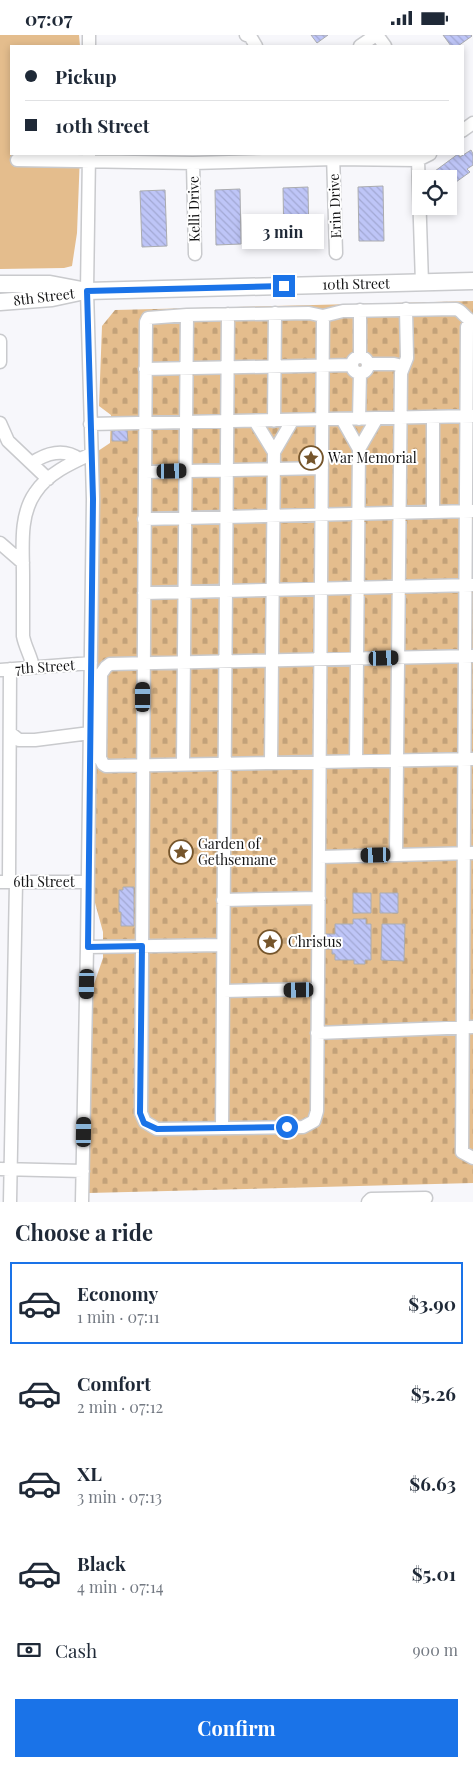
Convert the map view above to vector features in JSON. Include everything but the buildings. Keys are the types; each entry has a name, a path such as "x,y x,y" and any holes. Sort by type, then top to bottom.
{"main road":[{"name":"10th Street","path":"0,284 50,283 87,291 473,281"},
{"name":"8th Street","path":"0,302 52,298 87,291"}],"street":[{"path":"246,35 250,36 255,45"},
{"path":"362,45 377,35"},
{"path":"17,160 89,158 193,163 261,158 333,156 418,160 428,155"},
{"name":"Erin Drive","path":"333,156 336,253"},
{"path":"82,1202 88,947 93,499 85,457 90,424 87,291 89,158"},
{"path":"418,160 422,283"},
{"name":"Kelli Drive","path":"193,163 195,254"},
{"path":"396,855 400,418 401,373 406,358 406,309"},
{"path":"323,316 317,1111 314,1121 303,1127 157,1129 144,1123 140,1113 146,322 148,318 187,315 310,313 323,316 343,311 360,310 456,309 462,311 472,321 467,327 469,416 468,1113 462,1152 473,1158"},
{"path":"359,419 360,310"},
{"path":"274,421 275,313"},
{"path":"222,1128 228,314"},
{"path":"183,763 187,315"},
{"path":"0,341 0,362"},
{"path":"145,369 322,365 402,366"},
{"path":"90,424 469,416"},
{"path":"433,417 433,512"},
{"path":"358,449 376,418"},
{"path":"342,419 358,449 356,761"},
{"path":"255,421 274,452"},
{"path":"271,762 274,452 292,421"},
{"path":"0,423 8,441 48,479"},
{"path":"32,463 42,456 57,453 85,457"},
{"path":"33,667 31,657 24,644 23,636 24,523 34,493 48,479 85,457"},
{"path":"145,472 322,468"},
{"path":"144,519 469,511"},
{"path":"0,543 23,563"},
{"path":"144,593 469,585"},
{"path":"469,656 110,664 102,674 100,758 106,766 183,763 469,759"},
{"name":"7th Street","path":"5,669 91,663"},
{"path":"5,669 10,733 5,1169 10,1202"},
{"path":"10,733 19,740 35,740 90,733"},
{"path":"319,857 468,853"},
{"name":"6th Street","path":"8,882 88,882"},
{"path":"223,900 319,898"},
{"path":"88,947 223,945"},
{"path":"223,991 318,989"},
{"path":"318,1033 468,1027"},
{"path":"5,1169 83,1171"},
{"path":"368,1202 371,1199 426,1197 422,1202"}],"green space":[{"path":"0,35 79,35 80,45 10,45 10,155 80,155 77,233 72,266 64,268 0,269"},
{"path":"473,301 473,1183 89,1193 92,990 103,958 103,932 94,899 98,451 110,443 111,415 99,406 102,326 115,310"}],"place":[{"name":"War Memorial","path":"311,458"},
{"name":"Garden of Gethsemane","path":"181,852"},
{"name":"Christus","path":"270,942"}],"route":[{"path":"284,286 87,291 93,499 88,947 142,946 140,1113 144,1123 157,1129 287,1127"}]}
